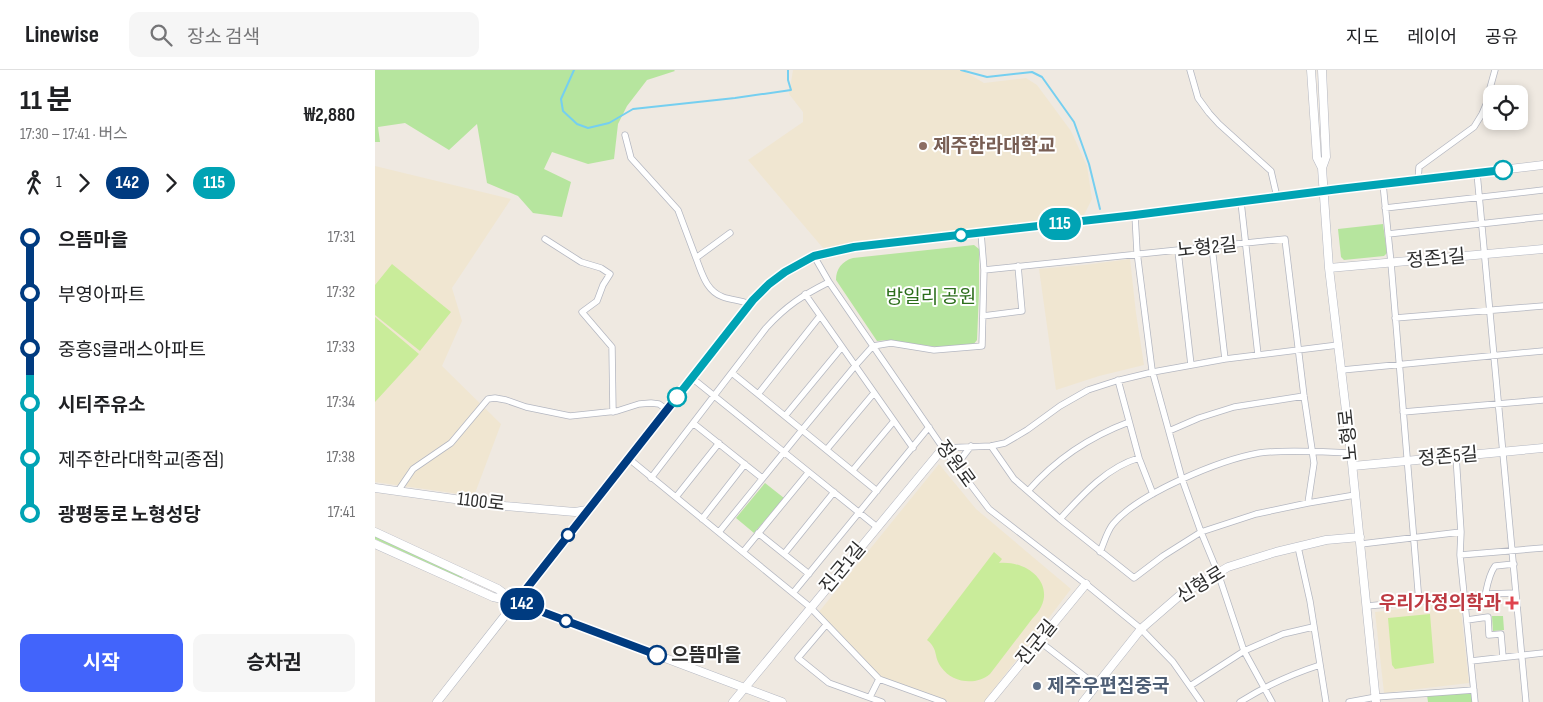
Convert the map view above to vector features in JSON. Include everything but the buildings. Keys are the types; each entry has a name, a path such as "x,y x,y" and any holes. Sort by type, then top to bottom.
{"main road":[{"name":"노형로","path":"1311,70 1317,158 1322,168"},
{"name":"노형로","path":"1322,70 1326,157 1322,168 1329,268 1353,466 1376,700"},
{"path":"437,702 749,304 769,284 785,272 814,256 854,247 1543,165"},
{"name":"정존1길","path":"1329,268 1543,250"},
{"name":"진군1길","path":"733,702 943,448"},
{"name":"정존5길","path":"1353,466 1543,449"},
{"name":"1100로","path":"375,488 505,506 575,512 587,510"},
{"path":"375,532 499,589 516,602"},
{"name":"신형로","path":"1083,702 1141,629 1179,596 1228,567 1326,540 1361,540"},
{"path":"375,544 493,597 516,602 782,702"},
{"name":"진군길","path":"989,702 1086,584"}],"street":[{"path":"1190,70 1199,98 1209,113 1271,171 1277,197"},
{"path":"1418,180 1419,166 1474,127 1488,100 1495,70"},
{"path":"625,135 631,158 678,210 707,284 714,293 724,298 740,300 749,304"},
{"path":"1477,173 1527,702"},
{"path":"1383,184 1419,602"},
{"path":"1385,208 1543,190"},
{"path":"1241,202 1258,355"},
{"path":"1135,215 1138,255 1153,372 1182,479 1218,573 1244,651 1272,702"},
{"path":"1388,234 1543,217"},
{"path":"696,258 730,233"},
{"path":"719,532 783,452 873,346 891,343 934,350 982,346 984,270 981,233"},
{"path":"545,239 581,262 601,268 610,274 603,285 597,301 582,312 612,348 613,412"},
{"name":"노형2길","path":"984,270 1285,239 1298,350"},
{"path":"1212,247 1225,359"},
{"path":"1178,251 1191,365"},
{"name":"정원로","path":"814,256 829,282 943,448 989,509 1141,629 1173,662 1201,702"},
{"path":"983,316 1022,311 1017,266"},
{"path":"651,478 766,328 781,312 805,294 829,282"},
{"path":"805,294 913,448"},
{"path":"1395,318 1543,306"},
{"path":"759,394 820,316"},
{"path":"943,448 991,446 1005,442 1027,430 1060,406 1088,390 1118,380 1225,359 1338,345"},
{"path":"785,416 842,346"},
{"path":"1298,350 1303,396 1315,464 1308,502"},
{"path":"1342,370 1543,351"},
{"path":"732,372 877,490"},
{"path":"692,378 877,527"},
{"path":"1118,380 1139,458 1153,494"},
{"path":"827,449 874,393"},
{"path":"1169,431 1199,418 1234,407 1303,396"},
{"path":"398,491 413,469 451,443 488,399 506,400 526,407 570,416 613,412 639,404 651,403 659,404 666,409"},
{"path":"1403,412 1543,400"},
{"path":"853,470 893,421"},
{"path":"693,422 762,478"},
{"path":"1027,490 1067,454 1105,431 1129,422"},
{"path":"793,593 929,427"},
{"path":"675,497 719,443"},
{"path":"959,470 961,459 971,446"},
{"path":"991,446 1014,479 1059,519 1135,578 1163,556 1201,532 1256,514 1355,494"},
{"path":"1100,552 1111,525 1126,511 1182,479 1231,459 1261,453 1312,451 1351,453"},
{"path":"1456,456 1461,532 1460,555 1475,702"},
{"path":"628,458 810,607 879,679 943,702"},
{"path":"1059,519 1097,482 1128,461 1139,458"},
{"path":"702,518 745,464"},
{"path":"743,552 808,473"},
{"path":"784,554 834,492"},
{"path":"1361,540 1461,532"},
{"path":"758,533 809,574"},
{"path":"1298,547 1310,601 1326,702"},
{"path":"1460,555 1543,548"},
{"path":"1465,607 1483,604 1489,575 1495,566 1514,564"},
{"path":"1486,594 1516,593"},
{"path":"1367,606 1464,597"},
{"path":"1467,620 1488,617 1489,635 1501,634 1503,658"},
{"path":"826,625 798,658 829,683 882,702"},
{"path":"1190,686 1244,651 1283,634 1313,626"},
{"path":"1039,641 1097,686"},
{"path":"1471,661 1543,653"},
{"path":"1240,702 1264,687 1291,674 1319,665"},
{"path":"870,698 879,679"},
{"path":"1349,702 1474,690"},
{"path":"1427,695 1427,702"}],"shaded area":[{"name":"제주한라대학교","path":"793,70 962,70 984,83 1026,78 1037,85 1071,131 1087,166 1092,199 1084,215 823,248 748,160 803,122 803,112 789,94"},
{"path":"375,166 511,199 452,288 462,321 442,366 501,424 474,496 375,482"},
{"path":"1130,259 1144,365 1099,376 1056,390 1039,269"},
{"path":"939,464 976,509 1071,589 984,702 949,702 878,676 818,613"},
{"path":"1460,602 1469,683 1384,693 1375,612"}],"green space":[{"path":"375,70 675,71 647,80 627,106 618,124 614,159 588,164 552,152 544,169 571,182 562,217 533,213 518,196 487,183 477,124 449,150 405,123 378,127 380,142 375,142"},
{"path":"1383,224 1387,253 1384,256 1344,260 1341,257 1338,229"},
{"name":"방일리 공원","path":"974,245 979,249 979,292 977,340 973,345 937,347 888,340 877,341 836,280 840,266 853,258"},
{"path":"392,264 451,312 420,351 375,315 375,285"},
{"path":"375,317 419,354 375,402"},
{"path":"765,483 784,498 754,533 736,518"},
{"path":"375,536 463,576 462,579 375,539"},
{"path":"994,552 1002,559 999,563 1011,563 1032,572 1039,579 1043,588 1044,598 1040,608 990,674 978,680 964,681 951,677 941,667 935,650 927,640"},
{"path":"1430,614 1434,663 1395,669 1392,665 1388,618"},
{"path":"1492,616 1503,616 1504,630 1493,631"},
{"path":"1474,690 1475,702 1428,702 1427,695"}],"waterway":[{"path":"574,70 561,99 563,111 577,124 588,128 609,123 633,109 791,90 788,70"},
{"path":"961,70 987,77 1032,72 1042,77 1074,122 1089,164 1100,209"}],"bus line":[{"name":"115","path":"677,397 753,300 769,284 797,265 821,254 854,247 1503,170"},
{"name":"142","path":"657,655 516,602 677,397"}],"place":[{"name":"제주한라대학교","path":"923,146"},
{"name":"우리가정의학과","path":"1512,603"},
{"name":"으뜸마을","path":"657,655"},
{"name":"제주우편집중국","path":"1037,686"}]}
